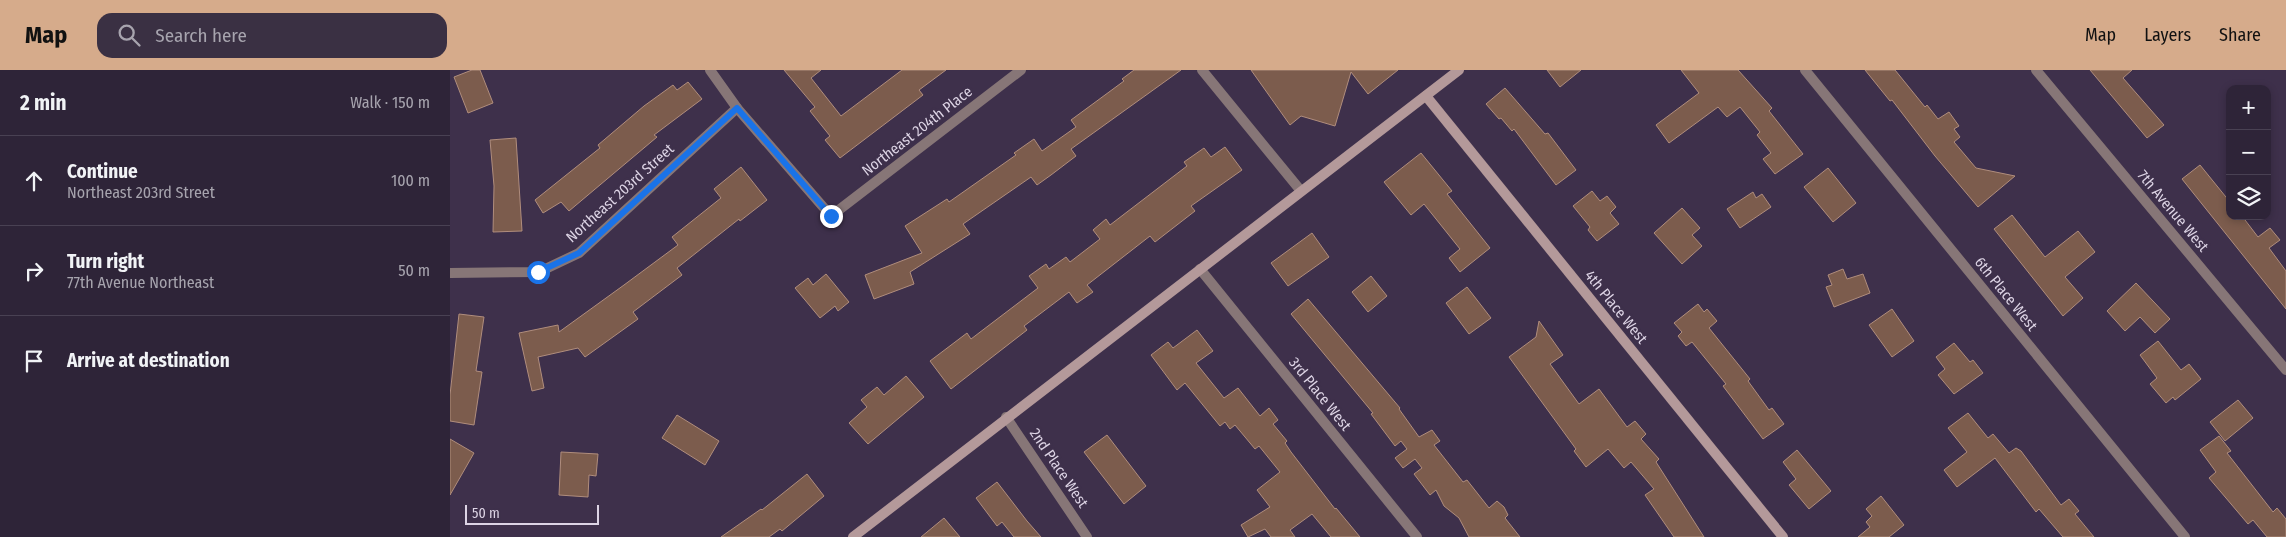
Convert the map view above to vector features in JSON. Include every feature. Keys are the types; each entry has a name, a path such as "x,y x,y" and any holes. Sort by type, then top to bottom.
{"street":[{"path":"710,70 737,108"},
{"name":"Northeast 204th Place","path":"737,108 831,216 1021,70"},
{"path":"1202,70 1301,191"},
{"path":"853,537 1006,417 1459,70"},
{"name":"6th Place West","path":"1805,70 2185,537"},
{"name":"7th Avenue West","path":"2036,70 2286,370"},
{"name":"4th Place West","path":"1426,96 1783,537"},
{"name":"Northeast 203rd Street","path":"450,272 538,272 579,253 737,108"},
{"name":"3rd Place West","path":"1200,269 1417,537"},
{"name":"2nd Place West","path":"1006,417 1087,537"}],"building":[{"path":"472,70 480,70 493,103 468,113 454,77"},
{"path":"784,70 821,70 811,78 841,116 902,70 946,70 919,90 923,95 840,158 825,140 830,136 810,111 815,107"},
{"path":"1134,70 1181,70 1071,149 1076,156 1037,185 1031,177 963,224 970,234 910,272 914,284 874,299 865,275 922,253 905,226 947,199 949,202 1016,155 1014,153 1034,139 1042,151 1076,127 1071,120 1124,81 1122,79"},
{"path":"1251,70 1398,70 1368,94 1351,72 1335,126 1301,116 1290,125"},
{"path":"1547,70 1581,70 1560,87"},
{"path":"1681,70 1738,70 1772,108 1769,111 1803,154 1775,174 1763,159 1771,153 1757,135 1760,132 1740,107 1727,117 1718,107 1669,143 1656,125 1699,93"},
{"path":"1865,70 1895,70 1925,107 1927,105 1938,119 1949,112 1959,126 1954,129 1960,137 1954,142 1976,168 2015,176 1978,207 1935,156 1892,100 1890,101"},
{"path":"2090,70 2132,70 2123,78 2164,125 2147,138"},
{"path":"688,82 702,99 654,135 657,137 569,211 561,202 543,213 535,200 600,148 598,145 644,106 673,85 677,90"},
{"path":"1505,88 1545,134 1548,133 1576,170 1556,185 1514,129 1512,131 1486,104"},
{"path":"516,138 522,231 493,232 494,186 490,140"},
{"path":"1225,147 1242,170 1191,206 1195,211 1155,242 1150,236 1087,285 1093,292 1077,303 1069,292 1024,326 1027,330 951,389 930,361 967,333 971,339 1038,288 1029,276 1046,264 1049,269 1066,257 1070,262 1100,239 1093,230 1106,219 1110,225 1187,166 1184,162 1204,148 1211,157"},
{"path":"1421,153 1452,191 1447,194 1490,248 1460,272 1449,258 1460,249 1424,204 1411,215 1384,182"},
{"path":"2200,165 2226,197 2226,220 2245,220 2258,237 2270,228 2280,240 2269,248 2286,271 2286,309 2182,179"},
{"path":"741,167 767,200 740,221 739,219 677,268 682,275 633,312 638,319 585,357 578,348 538,357 544,388 532,391 519,333 558,325 559,332 678,245 672,237 721,198 714,189"},
{"path":"1828,168 1856,203 1833,222 1804,187"},
{"path":"1592,191 1600,201 1607,196 1616,207 1610,213 1619,224 1597,241 1588,230 1590,227 1573,206"},
{"path":"1753,192 1756,198 1762,194 1771,207 1740,228 1727,209"},
{"path":"1682,208 1700,228 1692,235 1702,246 1682,264 1654,233"},
{"path":"2012,215 2045,257 2078,231 2095,252 2065,277 2083,298 2063,316 1994,229"},
{"path":"1312,233 1329,257 1288,286 1271,263"},
{"path":"1843,269 1847,279 1863,274 1870,293 1834,307 1826,287 1832,285 1828,275"},
{"path":"826,274 849,302 838,311 835,306 820,318 795,288 808,278 813,285"},
{"path":"1371,276 1387,296 1368,312 1352,292"},
{"path":"2136,283 2170,319 2155,333 2140,317 2125,331 2107,311"},
{"path":"1467,287 1491,318 1469,334 1446,303"},
{"path":"1308,299 1400,408 1419,437 1432,430 1440,441 1434,445 1463,482 1467,480 1489,508 1497,501 1504,507 1508,515 1505,518 1520,537 1469,537 1459,518 1444,506 1436,490 1430,495 1414,474 1422,468 1415,459 1403,468 1395,458 1407,449 1401,441 1395,446 1371,414 1373,413 1291,314"},
{"path":"1698,304 1704,312 1707,309 1717,321 1709,328 1750,379 1748,381 1769,410 1772,408 1784,424 1763,439 1723,386 1726,384 1692,342 1686,346 1678,336 1682,332 1674,323"},
{"path":"1892,309 1914,341 1892,357 1869,325"},
{"path":"459,314 484,317 476,371 482,372 474,425 450,421 450,395"},
{"path":"1539,321 1563,355 1550,364 1579,404 1599,389 1627,427 1635,421 1646,434 1641,439 1659,459 1656,462 1704,537 1674,537 1645,495 1654,489 1631,462 1624,468 1608,449 1586,467 1574,451 1576,449 1509,357 1536,337"},
{"path":"1197,330 1213,351 1196,363 1224,398 1238,388 1260,416 1269,408 1278,420 1273,424 1287,441 1285,443 1291,452 1335,509 1360,537 1331,537 1312,514 1290,530 1295,537 1271,537 1265,529 1248,537 1241,525 1270,507 1257,490 1280,472 1259,446 1255,449 1235,425 1230,429 1225,422 1220,426 1185,383 1177,390 1151,355 1168,342 1173,348"},
{"path":"2158,341 2181,370 2189,364 2201,379 2175,400 2173,397 2166,403 2150,384 2157,378 2140,355"},
{"path":"1954,343 1970,362 1973,360 1983,373 1954,394 1938,375 1945,369 1936,357"},
{"path":"906,376 924,397 868,444 849,423 867,407 861,400 877,387 884,395"},
{"path":"2238,400 2253,418 2225,441 2210,422"},
{"path":"1968,413 1988,438 1993,434 2009,453 2016,448 2021,451 2061,505 2069,499 2079,511 2075,514 2094,537 2063,537 2039,509 2036,512 1995,458 1957,487 1944,470 1967,452 1948,428"},
{"path":"677,415 719,441 705,465 662,438"},
{"path":"1107,435 1146,486 1124,504 1084,452"},
{"path":"2219,436 2231,451 2227,453 2273,512 2277,508 2286,519 2286,537 2267,537 2253,520 2248,524 2209,478 2216,472 2200,450"},
{"path":"450,439 474,453 450,495"},
{"path":"1797,450 1831,491 1809,509 1789,485 1796,479 1783,462"},
{"path":"561,452 598,454 596,476 589,475 588,497 559,495"},
{"path":"807,474 824,496 782,531 780,529 769,537 721,537 762,510"},
{"path":"997,482 1041,537 1014,537 1002,522 997,526 976,498"},
{"path":"1881,496 1904,525 1889,537 1858,537 1870,527 1866,522 1872,516 1866,509"},
{"path":"944,518 960,537 921,537"}],"route":[{"path":"538,272 579,253 737,108 831,216"}]}
